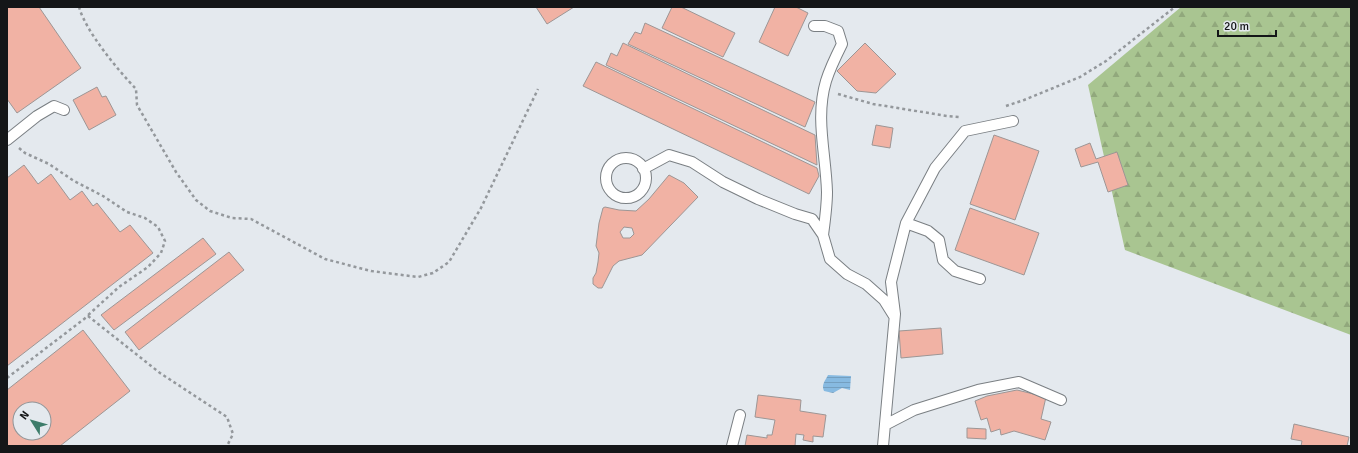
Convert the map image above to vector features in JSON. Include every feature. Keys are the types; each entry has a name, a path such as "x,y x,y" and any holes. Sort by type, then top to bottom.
{"lane":[{"path":"814,26 825,26 838,31 842,44 832,65 824,91 821,128 827,191 823,235"},
{"path":"7,140 38,116 54,106 64,110"},
{"path":"883,446 895,318 891,282 906,223 935,168 965,131 1013,121"},
{"path":"644,169 669,156 692,162 723,182 758,200 812,219 823,235 830,259 847,274 866,284 884,300 895,318"},
{"path":"906,223 928,231 939,240 943,260 955,271 980,279"},
{"path":"886,425 914,410 978,390 1019,382 1061,400"},
{"path":"732,446 740,415"}],"path":[{"path":"80,7 93,34 121,74 136,89 136,105 176,172 196,200 210,211 232,218 251,219 325,259 371,271 418,277 433,273 449,262 481,208 538,89"},
{"path":"1004,106 1024,100 1080,77 1106,61 1175,7"},
{"path":"824,91 872,104 947,116 966,116"},
{"path":"7,140 25,153 50,164 74,181 103,196 126,212 145,218 158,227 165,241 161,253 148,267 119,287 85,319 7,378"},
{"path":"85,319 88,316 160,373 227,417 233,434 227,446"}],"green space":[{"path":"1181,7 1351,7 1351,335 1125,250 1088,85"}],"water":[{"path":"828,375 851,376 850,390 842,388 833,393 824,391 823,385"}],"building":[{"path":"7,7 39,7 81,68 17,113 7,99"},
{"path":"536,7 574,7 547,24"},
{"path":"672,7 681,7 735,33 723,57 662,28"},
{"path":"775,7 796,7 808,13 788,56 759,42"},
{"path":"645,23 815,102 805,127 628,44 635,32 641,34"},
{"path":"623,43 815,135 817,165 606,65 611,53 617,56"},
{"path":"865,43 896,74 876,93 857,91 837,71"},
{"path":"596,62 817,168 819,176 809,194 583,86"},
{"path":"97,87 102,97 106,96 116,115 89,130 73,100"},
{"path":"876,125 893,128 890,148 872,145"},
{"path":"994,135 1039,151 1015,220 970,204"},
{"path":"1090,143 1096,159 1117,152 1128,185 1108,192 1098,162 1081,167 1075,149"},
{"path":"24,165 38,184 51,174 70,200 82,191 93,206 97,203 120,232 130,225 153,253 7,366 7,178"},
{"path":"669,175 684,183 698,197 642,255 619,261 613,266 602,288 598,288 593,284 593,278 596,273 598,262 599,253 596,246 599,223 603,208 636,211 649,199","holes":["624,227 632,228 634,234 630,238 623,238 620,232"]},
{"path":"970,208 1039,233 1024,275 955,250"},
{"path":"203,238 216,254 114,330 101,315"},
{"path":"229,252 244,270 139,350 125,332"},
{"path":"941,328 943,354 901,358 899,331"},
{"path":"83,330 130,391 60,446 7,446 7,390"},
{"path":"1017,390 1046,397 1041,419 1051,422 1045,440 1014,431 1001,435 1000,429 991,432 987,418 981,420 975,401 987,396"},
{"path":"758,395 801,400 800,411 826,415 823,437 813,436 813,442 803,440 804,435 796,434 795,446 745,446 747,435 767,438 767,435 772,435 775,420 755,417"},
{"path":"1294,424 1349,437 1347,446 1301,446 1302,441 1291,439"},
{"path":"967,428 986,429 986,439 967,438"}]}
